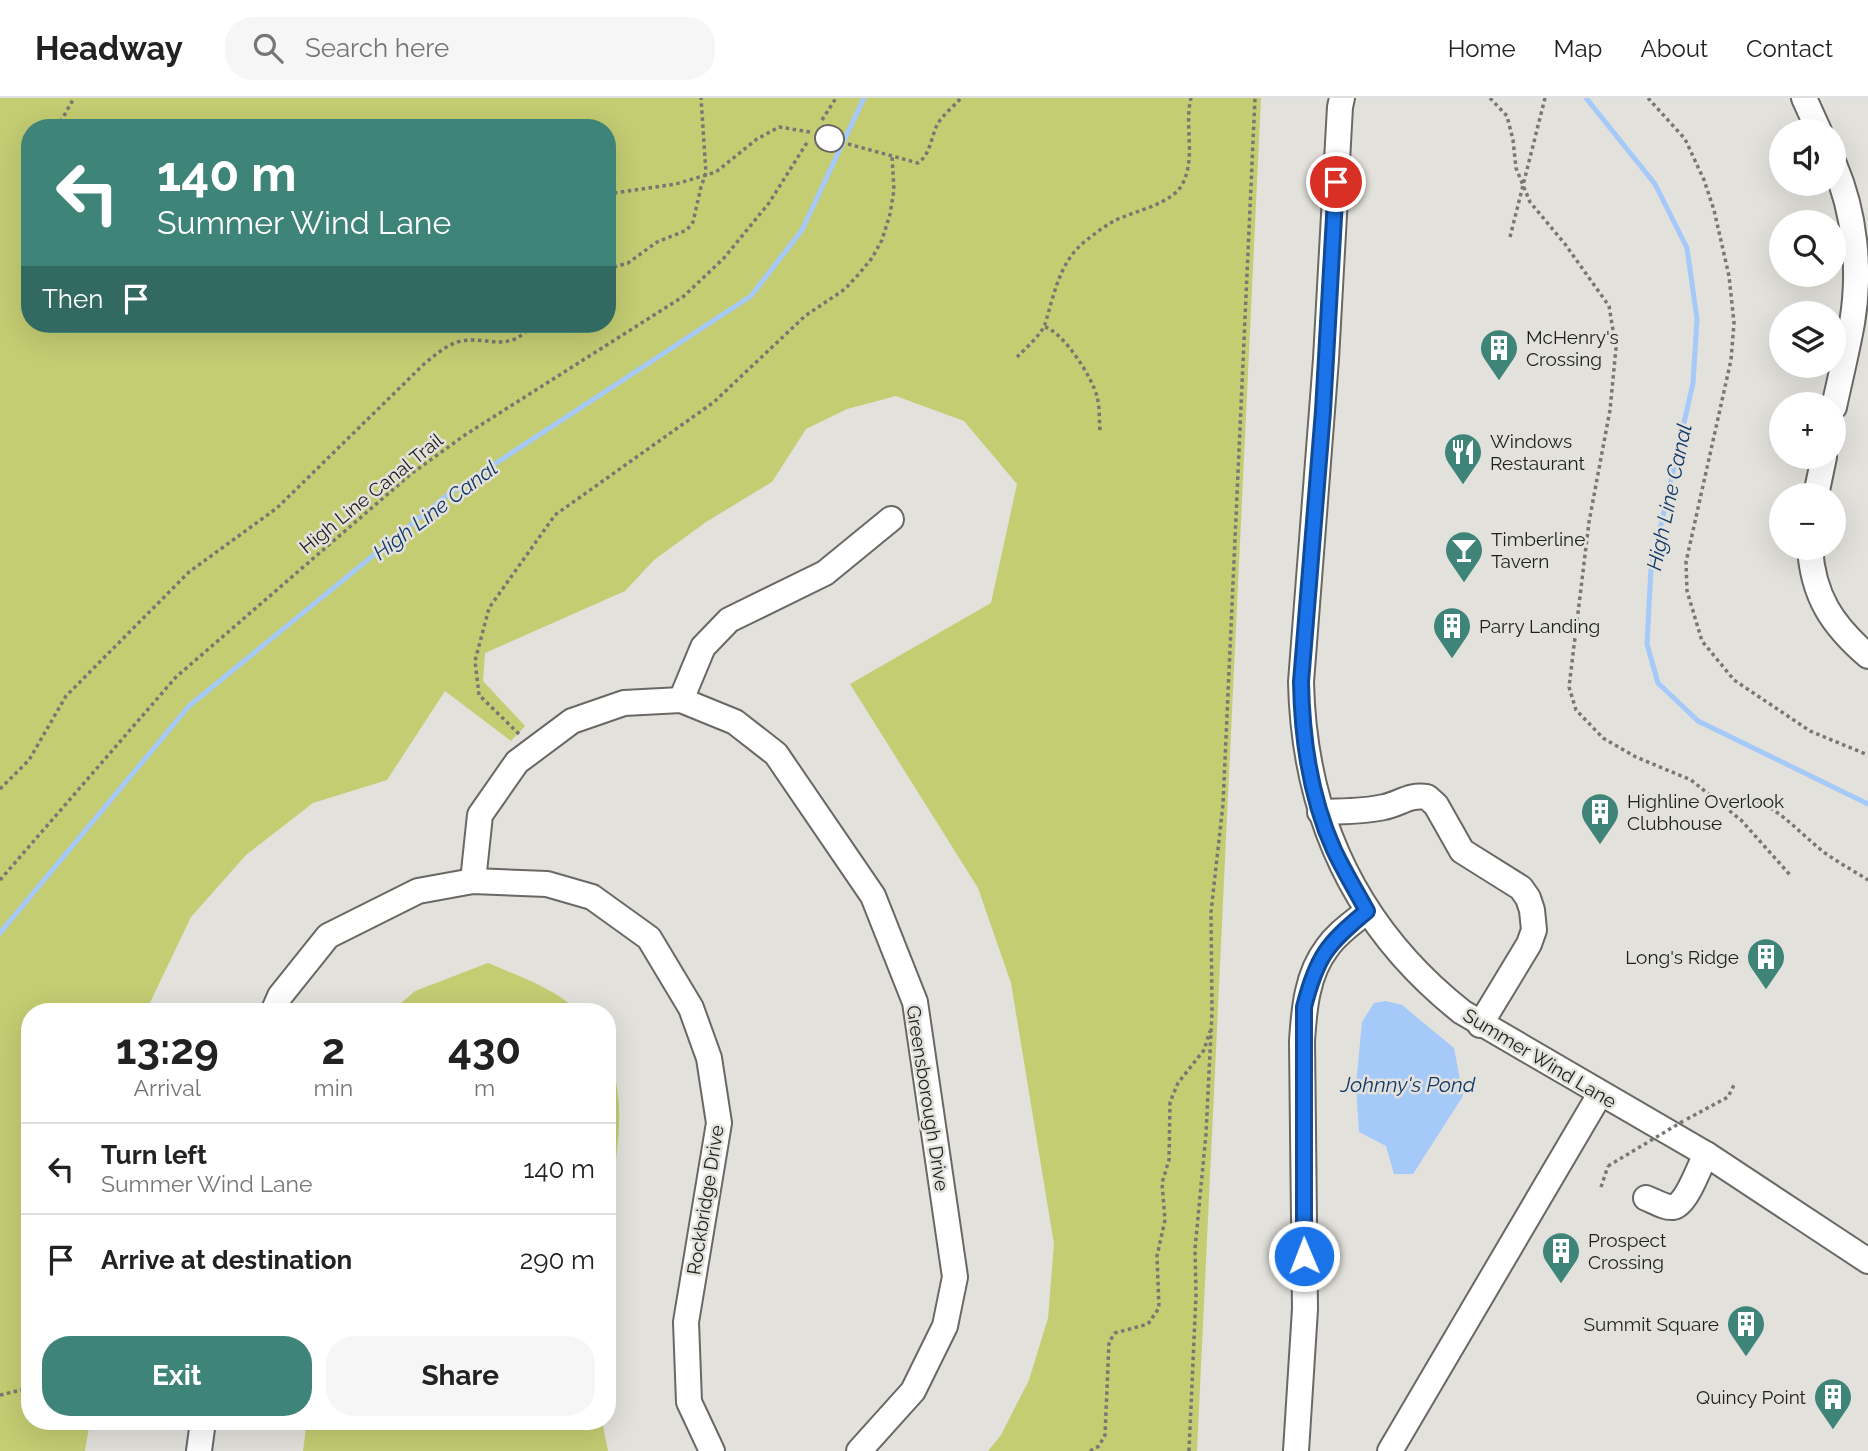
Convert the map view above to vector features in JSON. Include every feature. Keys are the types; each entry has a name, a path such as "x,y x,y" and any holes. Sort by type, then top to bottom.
{"street":[{"name":"Summer Wind Lane","path":"1342,98 1323,411 1301,682 1302,723 1308,765 1333,848 1367,911 1400,956 1424,981 1480,1025 1706,1154 1868,1261"},
{"path":"1804,98 1814,119"},
{"path":"1837,392 1852,320 1854,256 1846,196"},
{"path":"681,700 703,647 729,620 825,573 891,519"},
{"path":"1811,560 1820,597 1832,620 1868,656"},
{"name":"Greensborough Drive","path":"473,881 480,815 517,762 572,721 624,703 681,700 734,722 776,754 873,896 915,1002 955,1278 945,1326 913,1391 859,1451"},
{"path":"1321,812 1370,810 1387,807 1407,797 1427,797 1436,805 1462,851 1521,888 1532,910 1534,930 1520,961 1505,981 1480,1025"},
{"name":"Rockbridge Drive","path":"277,1003 328,936 418,891 473,881 547,884 592,897 649,938 691,1008 709,1058 719,1123 686,1322 690,1402 712,1451"},
{"path":"1296,1451 1305,1309 1304,1007 1311,979 1326,949 1339,934 1367,911"},
{"path":"1390,1451 1600,1094"},
{"path":"1646,1198 1674,1207 1680,1205 1706,1154"},
{"path":"199,1451 202,1430"}],"path":[{"path":"62,119 74,98"},
{"path":"616,266 628,263 657,242 687,230 693,222 706,173 701,98"},
{"name":"High Line Canal Trail","path":"0,880 176,677 411,474 465,435 684,296 724,258 769,204 832,139 836,98"},
{"path":"616,193 676,184 716,172 757,139 779,127 918,163 924,159 938,124 961,98"},
{"path":"1017,357 1044,326 1056,283 1066,263 1080,246 1114,221 1175,194 1183,182 1189,164 1188,124 1191,98"},
{"path":"1189,1451 1196,1295 1195,1249 1206,1134 1211,1025 1211,912 1223,804 1255,98"},
{"path":"1490,98 1507,116 1516,168 1530,202 1565,244 1609,306 1616,348 1610,410 1589,522 1569,687 1576,710 1603,738 1636,757 1691,780 1741,820 1791,876"},
{"path":"1510,237 1545,98"},
{"path":"1648,98 1685,139 1714,210 1729,276 1734,323 1731,359 1686,562 1687,591 1702,641 1734,680 1810,731 1868,755"},
{"path":"534,749 479,695 475,661 489,608 555,515 714,402 805,316 845,289 858,275 882,240 890,214 894,190 892,156"},
{"path":"1044,326 1054,329 1065,341 1087,374 1098,398 1100,430"},
{"path":"0,789 29,760 66,696 179,581 277,508 424,365 450,345 463,341 508,341 525,333"},
{"path":"1725,807 1749,798 1765,803 1825,853 1868,880"},
{"path":"1090,1451 1098,1446 1105,1435 1109,1342 1115,1333 1148,1324 1159,1308 1157,1256 1165,1220 1162,1183 1170,1160 1170,1102 1178,1083 1204,1050 1211,1025"},
{"path":"1601,1187 1608,1166 1728,1097 1734,1085"},
{"path":"0,1395 21,1390"}],"green space":[{"path":"0,98 1261,98 1197,1451 988,1451 1001,1435 1029,1380 1048,1318 1054,1244 1011,983 978,888 850,684 991,603 1017,484 964,421 896,396 847,409 806,429 772,482 706,522 654,560 625,591 485,653 483,681 525,726 511,741 445,691 387,780 313,803 246,855 191,917 150,1003 21,1003 21,1430 88,1430 85,1451 0,1451"},
{"path":"488,963 547,989 568,1003 401,1003 415,991"},
{"path":"616,1083 619,1113 616,1161"},
{"path":"306,1430 604,1430 608,1451 303,1451"}],"water":[{"name":"Johnny's Pond","path":"1386,1001 1402,1005 1454,1048 1463,1096 1413,1174 1394,1174 1386,1146 1359,1132 1356,1085 1362,1022 1374,1003"}],"waterway":[{"name":"High Line Canal","path":"0,933 189,706 446,496 751,296 802,230 864,98"},
{"name":"High Line Canal","path":"1586,98 1655,184 1687,248 1697,319 1693,383 1651,569 1647,644 1658,683 1698,721 1868,804"}],"place":[{"name":"McHenry's Crossing","path":"1499,382"},
{"name":"Windows Restaurant","path":"1463,486"},
{"name":"Timberline Tavern","path":"1464,584"},
{"name":"Parry Landing","path":"1452,660"},
{"name":"Highline Overlook Clubhouse","path":"1600,846"},
{"name":"Long's Ridge","path":"1766,991"},
{"name":"Prospect Crossing","path":"1561,1285"},
{"name":"Summit Square","path":"1746,1358"},
{"name":"Quincy Point","path":"1833,1431"}],"route":[{"path":"1304,1256 1304,1007 1311,979 1326,949 1339,934 1367,911 1333,848 1308,765 1302,723 1301,682 1323,411 1336,182"}]}
